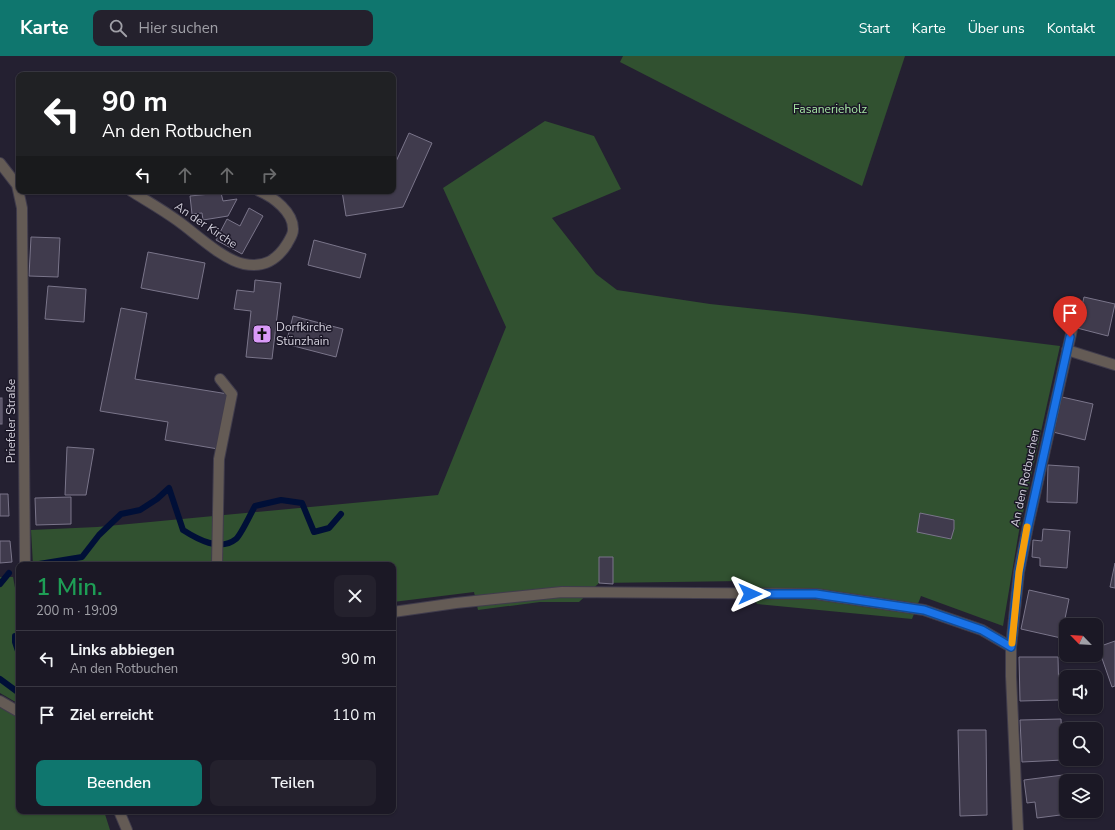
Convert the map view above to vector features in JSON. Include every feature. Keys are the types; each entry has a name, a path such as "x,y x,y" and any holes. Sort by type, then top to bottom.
{"street":[{"name":"Priefeler Straße","path":"0,164 16,183"},
{"name":"Priefeler Straße","path":"20,194 22,208 25,562"},
{"name":"An der Kirche","path":"137,194 223,254 244,264 264,265 280,254 293,230 291,220 280,203 264,194"},
{"name":"An den Rotbuchen","path":"1018,830 1011,647 1019,572 1073,325"},
{"path":"1067,350 1115,365"},
{"path":"218,561 219,459 232,394 220,379"},
{"path":"396,612 562,592 816,594 924,610 982,630 1011,647"},
{"path":"0,701 16,710"},
{"path":"120,814 127,830"}],"green space":[{"name":"Fasanerieholz","path":"623,56 905,56 862,186 620,62"},
{"path":"545,121 594,136 621,189 552,218 596,274 617,290 710,304 804,314 1060,346 1019,531 1003,626 921,596 912,619 757,604 743,581 599,583 579,602 540,602 478,610 474,592 396,602 396,562 33,562 31,530 97,527 438,495 506,327 443,188"},
{"path":"0,577 13,577 16,593 16,702 0,693"},
{"path":"0,706 16,715 16,814 105,814 110,830 0,830"}],"building":[{"path":"409,133 432,143 403,207 346,216 342,194 396,194 396,161"},
{"path":"221,194 223,201 237,199 228,216 203,220 202,213 192,214 190,196"},
{"path":"249,208 263,216 242,254 216,240 227,219 240,226"},
{"path":"31,237 60,238 58,277 29,276"},
{"path":"314,240 366,254 360,278 308,265"},
{"path":"148,252 205,263 198,299 141,288"},
{"name":"Dorfkirche Stünzhain","path":"255,280 281,283 272,359 246,357 251,311 234,309 237,290 254,292"},
{"path":"48,286 86,289 84,322 45,319"},
{"path":"1084,297 1115,304 1108,336 1077,328"},
{"path":"121,308 147,313 135,379 228,394 218,449 165,440 168,422 100,411"},
{"path":"293,316 343,329 336,357 286,344"},
{"path":"1062,397 1093,404 1085,440 1053,432"},
{"path":"0,398 2,398 2,424 0,424"},
{"path":"67,447 94,449 86,495 65,495"},
{"path":"1048,465 1079,467 1077,503 1047,502"},
{"path":"0,494 8,494 9,516 0,516"},
{"path":"71,497 71,524 36,525 35,498"},
{"path":"920,513 954,520 954,529 951,539 917,532"},
{"path":"1043,529 1070,531 1067,568 1040,566 1040,558 1032,557 1033,540 1042,541"},
{"path":"0,541 10,541 12,562 0,563"},
{"path":"599,557 613,557 613,584 599,583"},
{"path":"1115,563 1115,588 1110,587"},
{"path":"1029,590 1069,599 1065,618 1059,618 1059,638 1021,629"},
{"path":"1115,641 1115,686 1112,687 1103,661 1103,645"},
{"path":"1019,657 1058,657 1059,700 1020,701"},
{"path":"1061,719 1061,722 1059,722 1059,760 1022,762 1020,720"},
{"path":"958,730 986,730 987,815 960,816"},
{"path":"1059,776 1059,815 1037,818 1035,802 1027,803 1024,780"}],"waterway":[{"path":"51,562 82,557 99,535 121,514 140,510 157,499 169,488 183,530 209,543 230,543 238,537 255,506 281,500 302,503 314,532 329,528 341,514"},
{"path":"0,584 9,573"},
{"path":"15,636 16,645"},
{"path":"0,679 16,691"}],"slow traffic":[{"path":"1012,643 1019,572 1027,527"}],"place":[{"name":"Dorfkirche Stünzhain","path":"262,334"}],"route":[{"path":"750,594 816,594 924,610 982,630 1011,647 1019,572 1070,337"}]}
